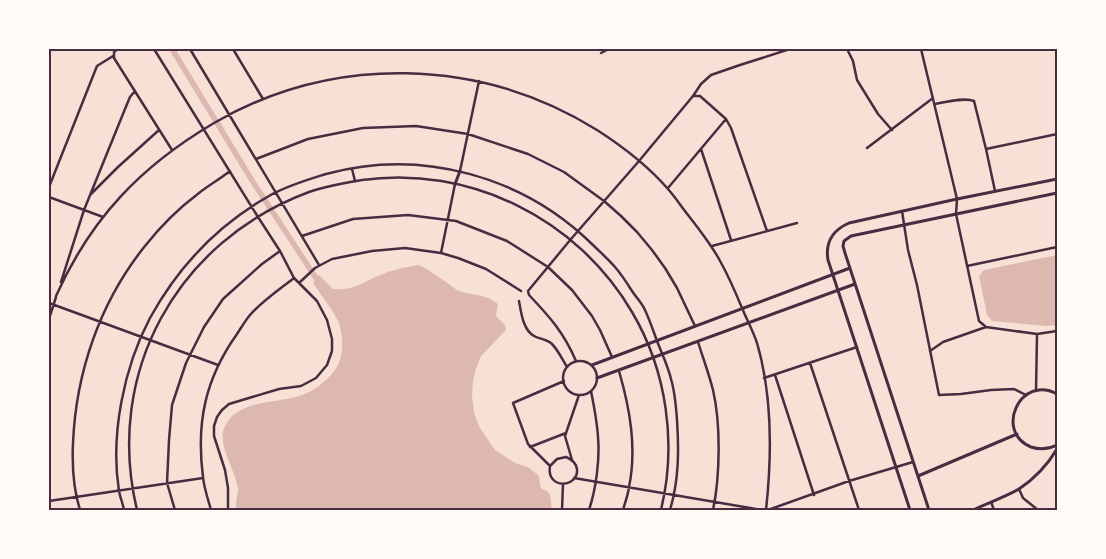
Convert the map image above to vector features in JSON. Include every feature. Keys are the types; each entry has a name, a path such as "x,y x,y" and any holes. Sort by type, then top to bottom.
{"street":[{"path":"49,187 97,66 114,56 114,52 118,49"},
{"path":"154,49 280,251 294,278 317,301 327,320 332,339 332,351 327,365 316,378 301,386 279,389 229,404 217,417 214,426 214,436 225,470 228,488 228,510"},
{"path":"190,49 319,265"},
{"path":"233,49 263,99"},
{"path":"601,53 610,49"},
{"path":"576,361 561,331 528,294 529,290 570,239 639,161 701,84 711,76 790,49"},
{"path":"847,49 854,61 857,80 878,114 892,130"},
{"path":"922,49 957,199 956,214 979,321 986,327"},
{"path":"114,56 172,150"},
{"path":"56,296 80,251 103,217 132,184 172,150 230,114 263,99 297,87 370,74 406,72 443,75 479,81 514,90 548,103 610,139 639,161 668,188 712,246 729,278 757,344 768,401 770,475 767,510 914,462"},
{"path":"441,253 479,81"},
{"path":"49,320 84,210 124,109 135,91"},
{"path":"693,96 700,96 726,119 733,132 767,231"},
{"path":"867,148 933,98"},
{"path":"935,104 964,100 974,101 995,191"},
{"path":"668,188 726,119"},
{"path":"256,158 308,139 363,128 416,126 468,134 528,154 564,172 604,201 632,227 652,250 677,288 695,326"},
{"path":"90,196 118,166 159,130"},
{"path":"986,149 1057,134"},
{"path":"701,149 731,240"},
{"path":"124,510 119,491 117,458 118,425 123,392 141,337 160,301 178,274 224,226 270,195 315,178 352,169 398,164 460,171 492,181 522,194 552,210 578,230 615,267 644,308 671,380 676,405 679,445 675,495 670,510"},
{"path":"352,169 355,181"},
{"path":"80,510 76,497 73,459 74,421 80,383 90,347 104,311 122,278 144,247 170,218 198,193 230,172"},
{"path":"136,510 131,489 128,454 129,418 135,384 146,350 160,318 180,288 202,261 229,238 277,206 310,192 343,183 378,178 412,178 447,182 480,190 512,202 543,219 570,239 608,277 638,322 648,344 664,393 668,426 669,460 661,510"},
{"path":"910,510 828,260 827,248 830,240 839,228 849,223 1057,179"},
{"path":"929,510 845,253 844,241 851,236 1057,193"},
{"path":"49,198 103,217"},
{"path":"902,211 908,250 939,395 1014,389 1026,395"},
{"path":"302,236 353,219 408,215 456,221 506,241 548,267 572,290 587,309 600,330 612,357"},
{"path":"712,246 797,223"},
{"path":"967,266 1057,247"},
{"path":"299,283 319,265 332,259 372,251 405,248 441,253 458,258 486,269 521,291"},
{"path":"175,510 167,483 168,440 172,405 186,363 204,327 223,299 262,264 280,251"},
{"path":"592,365 850,268"},
{"path":"212,510 203,478 200,429 206,395 227,348 250,315 294,278"},
{"path":"597,378 855,284"},
{"path":"519,301 524,321 530,334 552,344 567,367"},
{"path":"49,303 218,365"},
{"path":"930,351 943,342 986,327 1038,334 1057,331"},
{"path":"1036,391 1038,334"},
{"path":"698,342 713,392 717,418 718,471 713,510"},
{"path":"764,378 857,347"},
{"path":"576,361 587,362 592,365 597,373 597,378 596,384 591,391 579,395 566,387 564,371 567,367 576,361"},
{"path":"810,363 858,510"},
{"path":"619,371 627,400 631,426 632,455 629,487 623,510"},
{"path":"775,374 814,495"},
{"path":"550,466 530,447 513,403 564,381"},
{"path":"1057,394 1046,390 1026,395 1014,410 1013,420 1014,430 1027,445 1045,449 1057,444"},
{"path":"589,510 596,481 598,457 598,437 591,391"},
{"path":"572,460 560,457 554,460 550,466 552,478 557,483 570,482 574,478 576,469 566,433 579,395"},
{"path":"530,447 566,433"},
{"path":"918,476 1017,434"},
{"path":"973,510 1019,489 1036,475 1054,456 1057,449"},
{"path":"49,501 203,478"},
{"path":"574,478 762,510"},
{"path":"562,510 563,484"},
{"path":"1019,489 1023,498 1038,510"},
{"path":"991,502 994,510"}],"shaded area":[{"path":"1057,255 1057,325 1047,326 992,321 987,315 979,276 984,270"},
{"path":"419,265 457,290 482,296 498,304 496,316 505,325 506,330 481,356 473,381 474,413 480,428 495,450 515,463 528,467 539,476 542,489 550,495 552,510 236,510 238,488 224,448 223,433 225,426 240,410 262,403 297,397 310,391 331,375 339,363 342,350 342,335 338,321 313,283 319,275 333,289 346,289 388,272"}],"waterway":[{"path":"172,49 253,182 316,278"}]}
